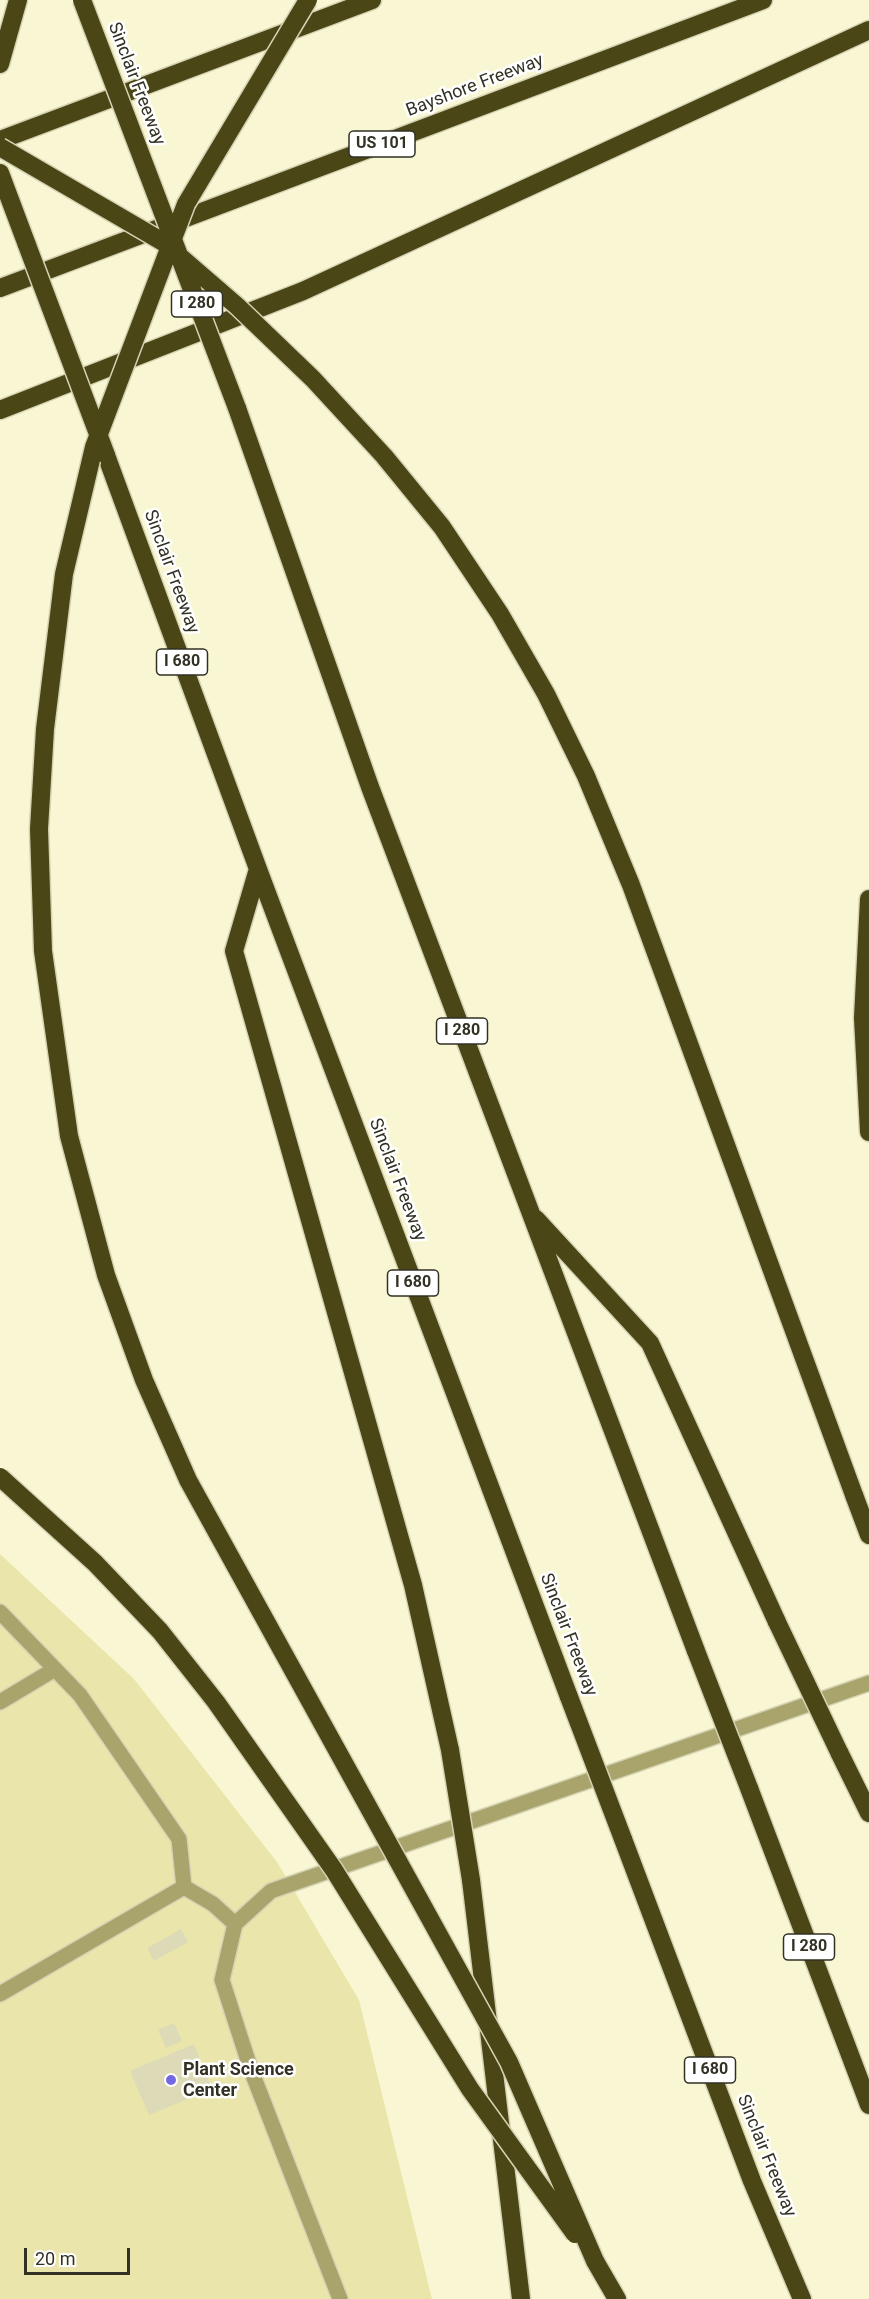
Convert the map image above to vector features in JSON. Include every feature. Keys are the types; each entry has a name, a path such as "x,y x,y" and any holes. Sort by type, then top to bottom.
{"highway":[{"path":"0,64 18,0"},
{"name":"Sinclair Freeway","path":"82,0 237,408 370,787 869,2105"},
{"path":"308,0 186,204 94,447 64,574 45,729 39,829 43,951 69,1136 106,1275 144,1380 188,1480 509,2062 594,2261"},
{"path":"0,140 372,0"},
{"name":"Bayshore Freeway","path":"0,288 763,0"},
{"path":"0,410 303,291 869,30"},
{"path":"0,147 163,242 237,306 313,379 384,456 442,527 500,614 546,694 586,776 626,874 869,1535"},
{"name":"Sinclair Freeway","path":"0,172 258,869 569,1697 752,2181 802,2299"},
{"path":"258,869 234,951 413,1585 450,1750 471,1880 521,2299"},
{"path":"869,899 863,1017 869,1132"},
{"path":"530,1212 650,1343 777,1622 869,1813"},
{"path":"0,1477 95,1563 160,1631 216,1702 334,1870 470,2089 594,2261 617,2299"}],"lane":[{"path":"0,1612 80,1695 178,1839 184,1887"},
{"path":"0,1702 55,1669"},
{"path":"339,2299 251,2070 222,1980 235,1924 271,1891 869,1683"},
{"path":"184,1887 213,1904 235,1924"},
{"path":"0,1994 184,1887"}],"shaded area":[{"path":"0,1554 134,1679 277,1862 359,2000 432,2299 0,2299"}],"building":[{"path":"181,1929 188,1942 154,1961 147,1948"},
{"path":"174,2023 182,2041 166,2048 158,2030"},
{"name":"Plant Science Center","path":"194,2044 212,2089 149,2115 130,2071"}],"place":[{"name":"Plant Science Center","path":"171,2080"}]}
